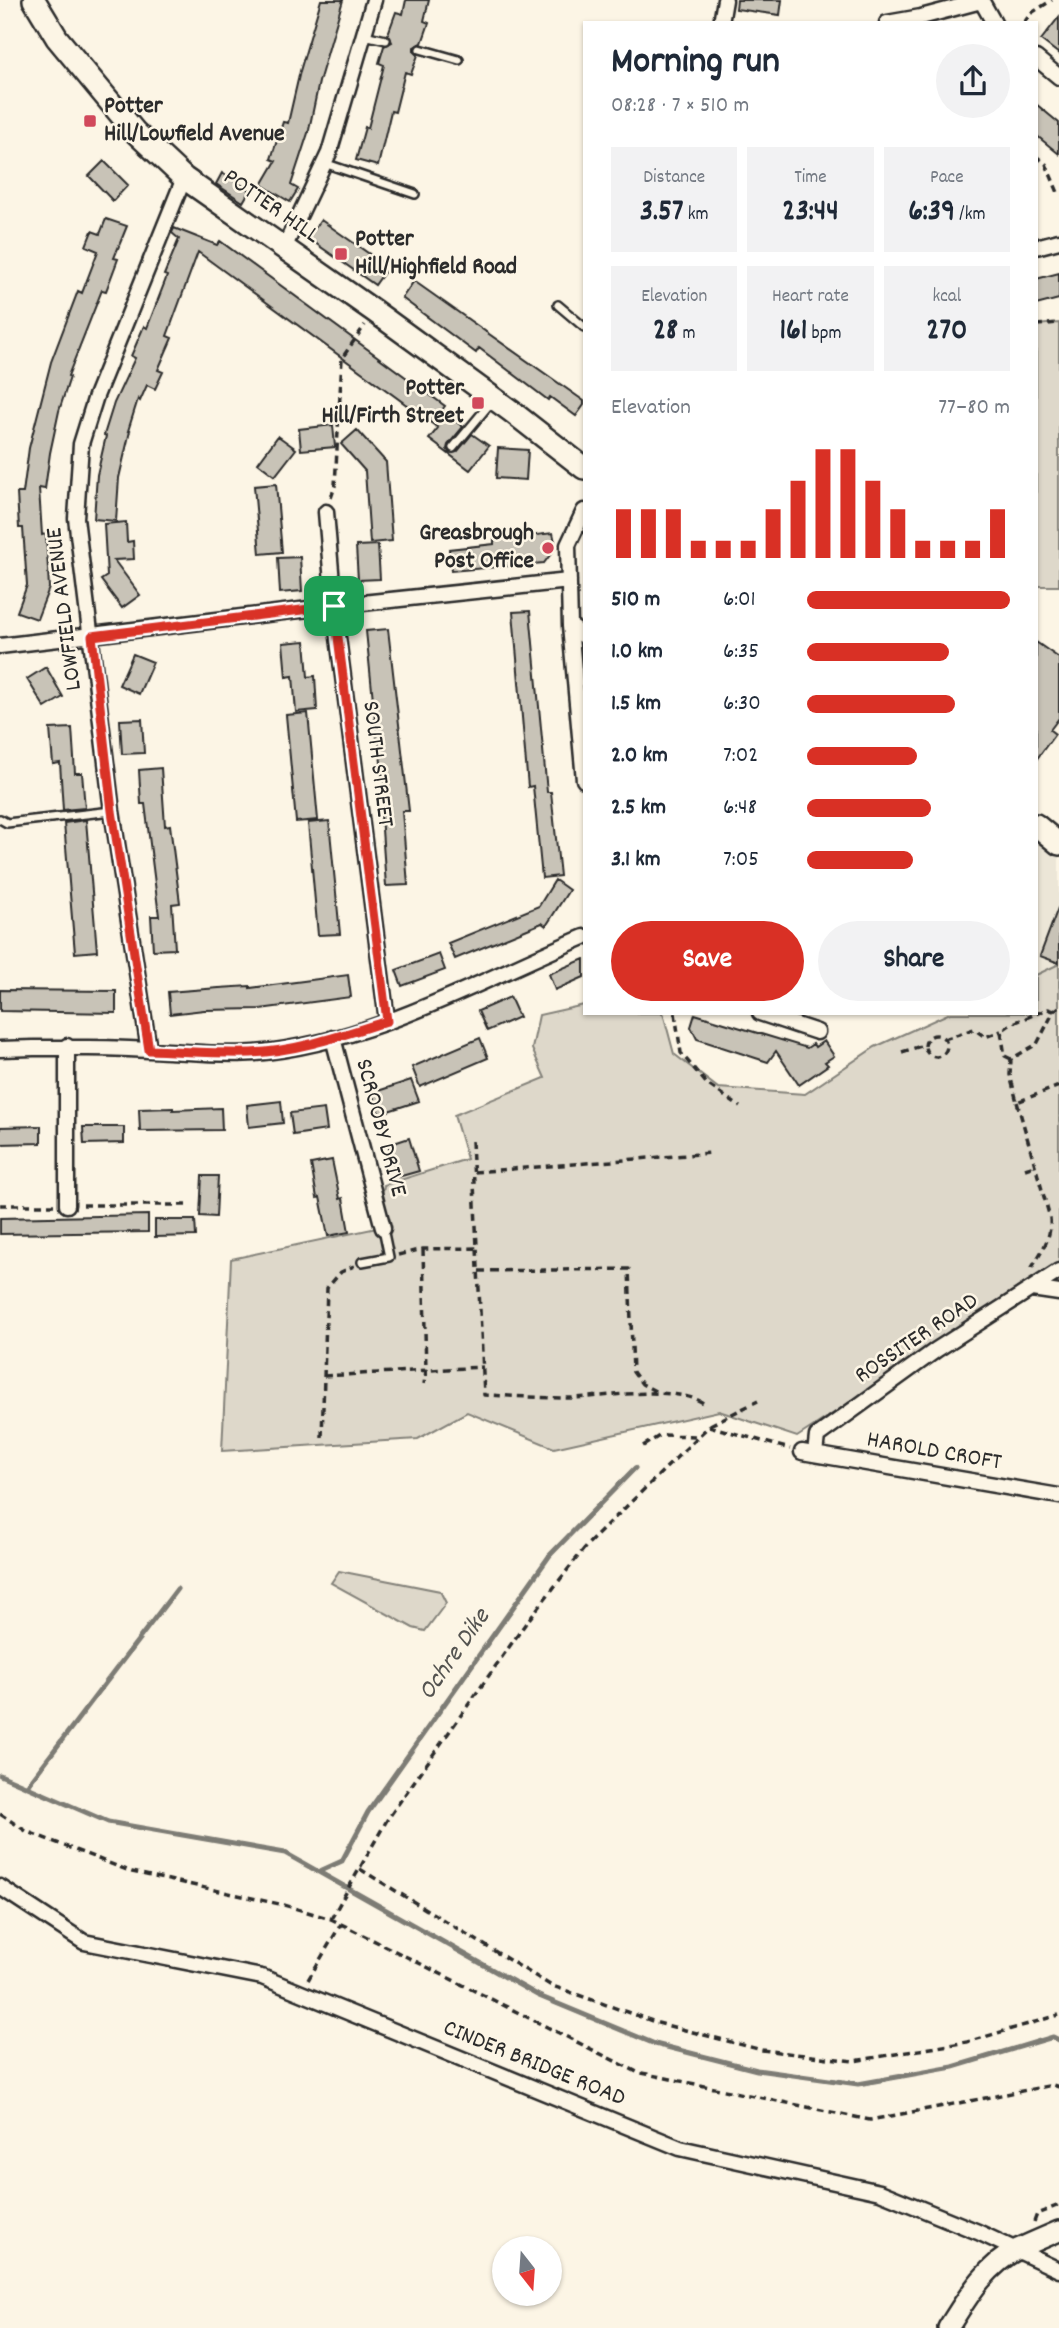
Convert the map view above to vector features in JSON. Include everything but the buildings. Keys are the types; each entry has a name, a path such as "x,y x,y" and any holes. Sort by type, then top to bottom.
{"main road":[{"name":"POTTER HILL","path":"33,0 57,38 135,132 184,178 374,311 583,465"},
{"path":"1038,827 1059,844"}],"street":[{"path":"284,248 329,153 374,0"},
{"path":"721,21 725,0"},
{"path":"898,21 981,0 992,21"},
{"path":"1038,60 1059,77"},
{"name":"LOWFIELD AVENUE","path":"149,1050 112,811 76,518 81,444 96,396 184,178"},
{"path":"1038,246 1059,241"},
{"name":"SOUTH STREET","path":"326,512 334,606 387,1021"},
{"path":"583,512 568,545 570,626 583,769"},
{"path":"0,646 569,581"},
{"path":"570,626 583,635"},
{"path":"0,1049 66,1046 253,1053 289,1049 387,1021 583,937"},
{"path":"766,1015 817,1032"},
{"name":"SCROOBY DRIVE","path":"333,1038 383,1228"},
{"path":"66,1046 67,1205"},
{"name":"ROSSITER ROAD","path":"808,1453 817,1436 936,1350 1059,1271"},
{"path":"1034,1288 1059,1293"},
{"name":"HAROLD CROFT","path":"808,1453 1059,1496"},
{"name":"CINDER BRIDGE ROAD","path":"0,1887 84,1942 262,1977 680,2148 880,2192 978,2232 1059,2270"},
{"path":"948,2328 976,2284 992,2267 1015,2250 1059,2231"}],"lane":[{"path":"363,35 386,40"},
{"path":"420,49 459,60"},
{"path":"324,163 415,194"},
{"path":"558,305 583,326"},
{"path":"453,448 494,399"},
{"path":"0,819 7,823 112,811"},
{"path":"362,1262 389,1257 383,1228"}],"path":[{"path":"1025,21 1030,14 1052,0"},
{"path":"1038,158 1046,164 1059,195"},
{"path":"326,512 335,486 342,358 374,311"},
{"path":"1038,325 1059,323"},
{"path":"1012,1059 1037,1044 1054,1011 1059,1007"},
{"path":"1038,1013 1048,1009 1054,1011"},
{"path":"675,1015 681,1053 707,1084 740,1107"},
{"path":"902,1052 924,1045 928,1038 934,1035 944,1039 974,1029 985,1037 1033,1015"},
{"path":"1001,1031 1005,1056 1012,1059"},
{"path":"924,1045 928,1055 939,1057 946,1050 944,1039"},
{"path":"1012,1059 1010,1075 1050,1218 1051,1231 1046,1247 1030,1270 1034,1288"},
{"path":"1017,1102 1059,1086"},
{"path":"472,1140 484,1395 572,1398 660,1394 697,1397 706,1405"},
{"path":"474,1172 712,1153"},
{"path":"1025,1169 1034,1166"},
{"path":"0,1205 191,1205"},
{"path":"389,1257 423,1249 477,1248"},
{"path":"423,1249 424,1384"},
{"path":"322,1437 327,1288 341,1272 362,1262"},
{"path":"478,1271 629,1269 633,1372 642,1384 660,1394"},
{"path":"324,1376 483,1367"},
{"path":"331,1919 387,1820 526,1623 580,1555 709,1426 758,1401"},
{"path":"709,1426 808,1453"},
{"path":"643,1446 661,1435 699,1436"},
{"path":"0,1814 26,1831 132,1872 284,1905 331,1919 637,2072 870,2120 1053,2085 1059,2087"},
{"path":"360,1869 550,1985 658,2023 762,2050 854,2061 967,2042 1059,2015"},
{"path":"300,1993 341,1924"}],"shaded area":[{"path":"1059,323 1059,586 1038,586 1038,325"},
{"path":"1038,827 1059,844 1059,964 1038,974"},
{"path":"1059,964 1059,1266 797,1437 719,1411 554,1448 467,1412 418,1439 222,1451 231,1259 377,1228 384,1185 467,1159 454,1115 545,1078 532,1049 539,1015 583,1005 583,1015 664,1015 674,1054 718,1088 805,1094 875,1047 946,1015 1038,1015 1038,974"},
{"path":"339,1571 440,1591 446,1603 425,1631 413,1628 331,1583"}],"waterway":[{"name":"Ochre Dike","path":"320,1871 342,1861 368,1812 550,1555 635,1468"},
{"path":"27,1786 177,1589"},
{"path":"0,1775 108,1822 285,1853 539,1996 655,2044 757,2070 858,2084 953,2067 1053,2037 1059,2040"}],"place":[{"name":"Potter Hill/Lowfield Avenue","path":"90,121"},
{"name":"Potter Hill/Highfield Road","path":"341,254"},
{"name":"Potter Hill/Firth Street","path":"478,403"},
{"name":"Greasbrough Post Office","path":"548,548"}],"route":[{"path":"334,606 387,1021 289,1049 253,1053 149,1050 112,811 92,636 334,606"}]}
